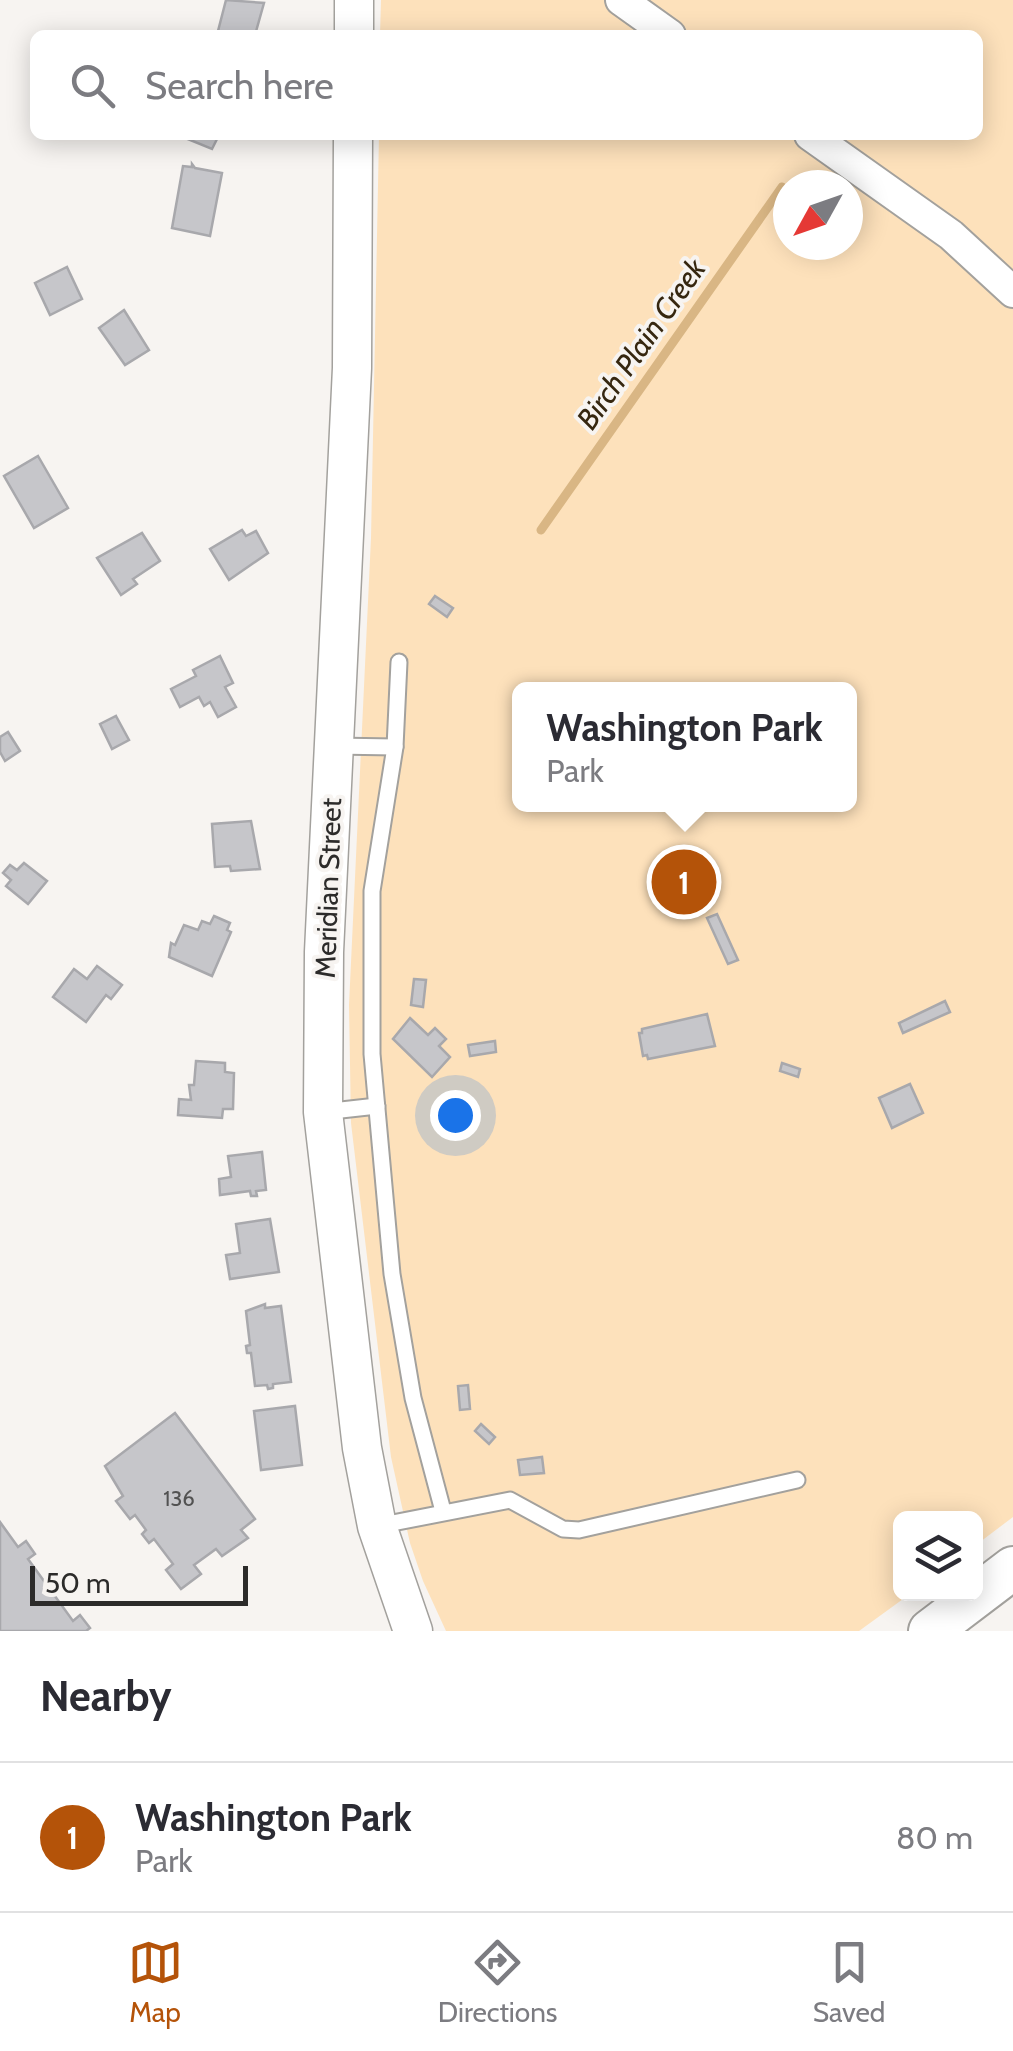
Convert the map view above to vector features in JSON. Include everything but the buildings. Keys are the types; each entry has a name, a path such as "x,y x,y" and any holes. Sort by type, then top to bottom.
{"main road":[{"path":"930,1631 1013,1568"}],"street":[{"path":"354,0 354,30"},
{"path":"621,0 663,30"},
{"name":"Meridian Street","path":"353,140 352,368 324,968 324,1112 359,1430 377,1526 412,1631"},
{"path":"817,140 951,235 1013,292"}],"lane":[{"path":"400,662 394,748 372,891 372,1054 392,1274 413,1398 443,1512"},
{"path":"334,746 394,748"},
{"path":"324,1112 377,1106"},
{"path":"377,1526 510,1500 563,1529 580,1530 796,1480"}],"shaded area":[{"path":"381,0 1013,0 1013,1517 983,1540 983,1511 893,1511 893,1601 900,1601 859,1631 446,1631 410,1543 391,1457 351,1123 349,1005 371,538 379,140 983,140 983,30 380,30"}],"waterway":[{"name":"Birch Plain Creek","path":"541,530 773,200"}],"place":[{"name":"Washington Park","path":"684,882"}]}
